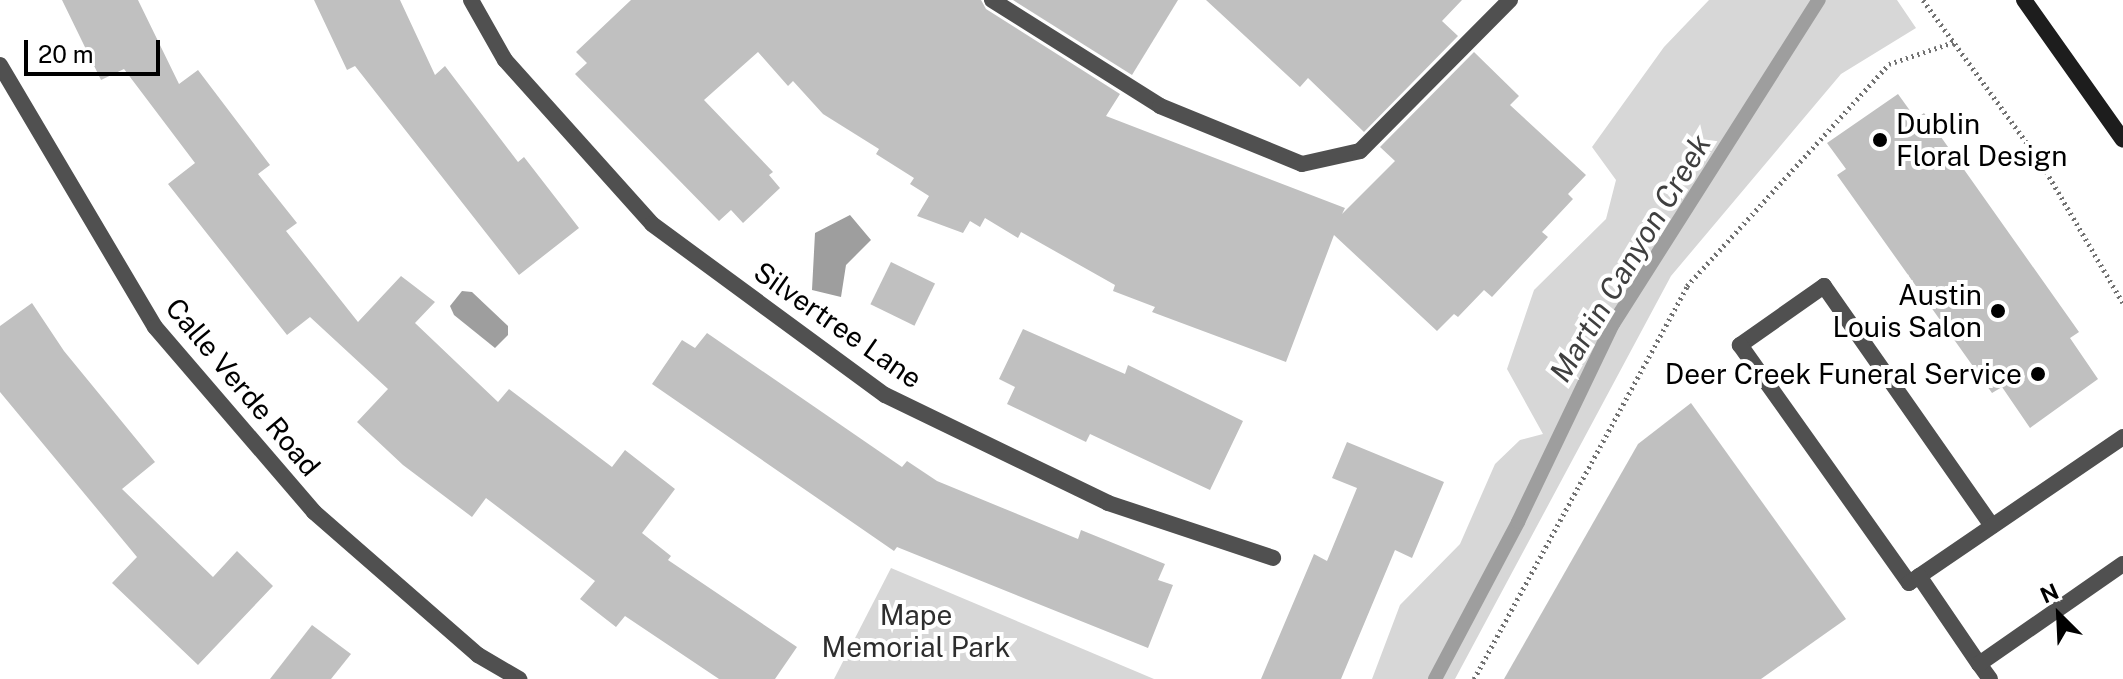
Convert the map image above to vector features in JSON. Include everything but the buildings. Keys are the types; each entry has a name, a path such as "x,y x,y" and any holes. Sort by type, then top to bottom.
{"main road":[{"path":"2024,0 2123,140"}],"street":[{"name":"Silvertree Lane","path":"471,0 505,60 652,224 885,395 1108,503 1273,558"},
{"path":"992,0 1160,106 1302,164 1360,151 1510,0"},
{"name":"Calle Verde Road","path":"0,65 155,327 314,512 478,655 519,679"},
{"path":"1992,526 1824,286 1740,345 1909,583 2123,437"},
{"path":"1979,664 2123,564"},
{"path":"1919,576 1990,679"}],"path":[{"path":"1923,0 2040,161 2123,303"},
{"path":"1474,679 1687,286 1889,64 1954,42"}],"green space":[{"path":"1709,0 1897,0 1916,28 1841,74 1671,276 1455,679 1372,679 1400,605 1460,544 1495,464 1520,440 1543,434 1507,369 1534,290 1606,219 1616,180 1592,147 1664,47"},
{"name":"Mape Memorial Park","path":"891,568 1154,679 834,679"}],"shaded area":[{"path":"850,215 871,240 846,265 841,297 812,290 815,233"},
{"path":"462,291 472,292 508,326 508,335 495,348 454,315 450,306"}],"waterway":[{"name":"Martin Canyon Creek","path":"1435,679 1518,522 1613,324 1819,0"}],"place":[{"name":"Dublin Floral Design","path":"1880,140"},
{"name":"Austin Louis Salon","path":"1998,311"},
{"name":"Deer Creek Funeral Service","path":"2038,374"}]}
